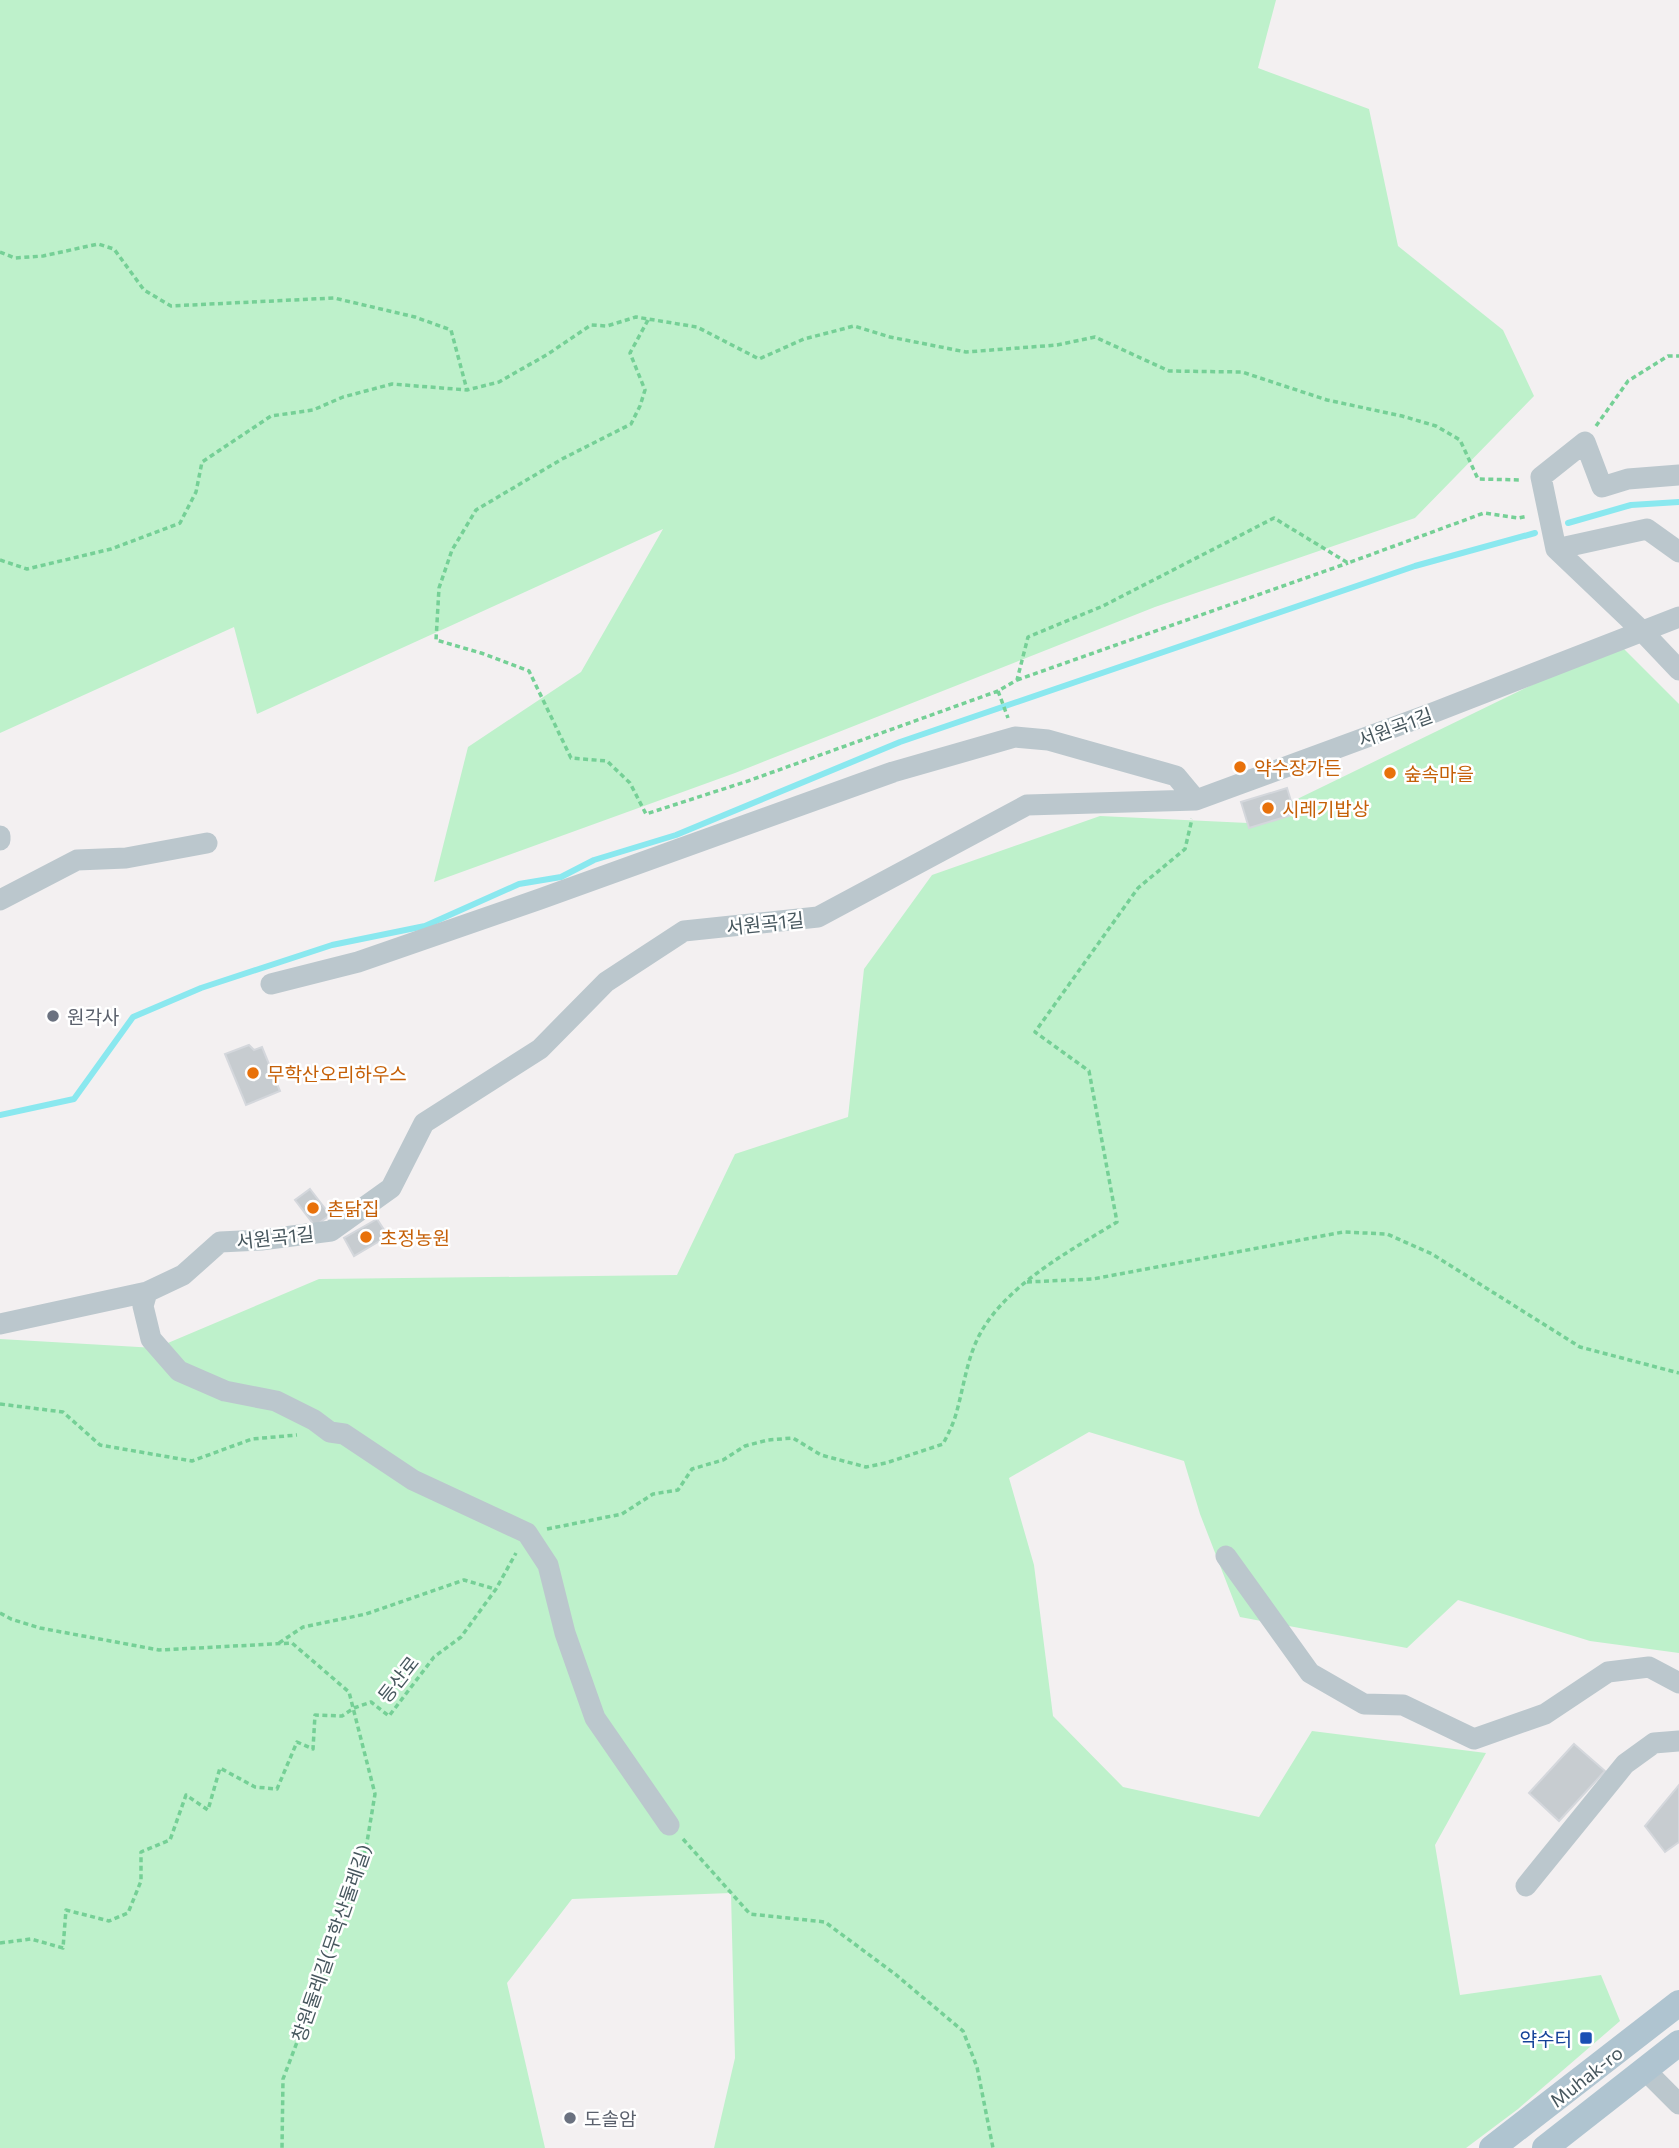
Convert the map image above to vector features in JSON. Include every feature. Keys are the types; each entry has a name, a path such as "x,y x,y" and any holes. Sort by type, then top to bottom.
{"main road":[{"name":"Muhak-ro","path":"1492,2148 1679,2003"},
{"name":"Muhak-ro","path":"1545,2148 1679,2043"}],"street":[{"path":"1679,475 1628,479 1602,486 1585,442 1541,477 1556,549 1679,670"},
{"path":"1556,549 1647,529 1679,552"},
{"name":"서원곡1길","path":"4,1317 148,1292 183,1275 220,1242 331,1231 391,1188 424,1123 540,1049 606,982 684,931 818,917 1027,805 1196,800 1435,712 1679,617"},
{"path":"271,984 358,961 540,899 893,772 1015,737 1048,740 1176,776 1196,800"},
{"path":"0,900 77,860 126,858 207,843"},
{"path":"148,1292 143,1306 150,1339 179,1371 225,1391 276,1401 314,1420 330,1432 344,1434 413,1480 527,1533 548,1565 563,1624 595,1718 669,1825"},
{"path":"1226,1556 1310,1673 1364,1704 1404,1706 1474,1739 1545,1714 1608,1672 1648,1667 1679,1683"},
{"path":"1526,1886 1625,1764 1654,1743 1679,1741"},
{"path":"1645,2070 1679,2104"}],"path":[{"path":"0,252 15,258 43,256 98,244 114,249 144,290 171,306 334,298 415,317 451,330 467,390"},
{"path":"0,560 27,569 111,549 180,523 196,492 202,462 271,416 313,410 343,397 392,384 467,390 499,382 591,325 607,326 636,317 697,327 759,359 804,339 854,326 890,337 966,352 1057,345 1095,337 1169,371 1242,372 1327,400 1436,426 1460,440 1478,479 1541,481"},
{"path":"648,320 630,353 645,390 631,424 562,459 477,510 452,550 439,588 436,640 529,671 571,758 607,761 631,783 646,814 748,781 998,691 1017,680 1484,513 1518,518 1548,513"},
{"path":"1585,442 1628,381 1668,356 1679,356"},
{"path":"1017,680 1028,637 1103,606 1274,518 1348,563"},
{"path":"998,691 1011,725"},
{"path":"527,1533 622,1514 653,1494 678,1490 692,1469 723,1460 746,1446 768,1440 793,1438 821,1455 866,1467 943,1444 956,1416 964,1378 976,1342 989,1316 1025,1282 1117,1222 1089,1070 1035,1032 1138,888 1185,849 1196,800"},
{"path":"1025,1282 1093,1279 1343,1232 1387,1234 1432,1254 1580,1347 1679,1373"},
{"path":"0,1404 62,1412 100,1445 192,1461 252,1438 330,1432"},
{"name":"등산로","path":"0,1943 31,1938 62,1948 66,1910 109,1921 128,1913 141,1881 141,1852 170,1840 186,1795 208,1810 220,1768 255,1787 277,1788 297,1742 313,1749 316,1715 342,1716 354,1707 371,1702 389,1716 434,1657 461,1637 496,1589 527,1533"},
{"path":"277,1645 303,1627 366,1614 464,1580 496,1589"},
{"name":"창원둘레길(무학산둘레길)","path":"0,1613 40,1628 159,1650 292,1643 349,1692 375,1794 366,1848 323,1974 283,2079 282,2148"},
{"path":"669,1825 750,1914 825,1922 895,1974 963,2032 977,2067 993,2148"}],"green space":[{"path":"0,0 1276,0 1258,68 1369,109 1398,246 1503,330 1534,396 1415,518 1155,607 735,773 434,882 468,747 581,672 663,529 257,714 234,627 0,733"},
{"path":"1618,643 1679,704 1679,1653 1590,1641 1458,1600 1407,1648 1240,1617 1200,1514 1184,1461 1089,1432 1009,1478 1034,1565 1053,1716 1123,1787 1259,1817 1312,1731 1486,1753 1435,1845 1460,1995 1601,1975 1620,2021 1518,2109 1466,2148 714,2148 735,2058 731,1893 572,1899 507,1983 545,2148 0,2148 0,1339 156,1348 319,1279 677,1275 735,1154 848,1117 864,969 932,875 1100,816 1248,823"}],"building":[{"name":"시레기밥상","path":"1287,788 1295,814 1249,828 1241,802"},
{"name":"무학산오리하우스","path":"249,1045 254,1050 262,1047 280,1091 246,1105 225,1054"},
{"name":"촌닭집","path":"310,1189 330,1215 315,1226 295,1200"},
{"name":"초정농원","path":"377,1219 388,1236 354,1256 344,1238"},
{"path":"1574,1744 1605,1771 1559,1821 1529,1793"},
{"path":"1679,1785 1679,1842 1665,1852 1645,1826"}],"waterway":[{"path":"1568,523 1631,505 1679,502"},
{"path":"0,1115 74,1099 133,1017 201,988 332,945 425,926 519,884 561,877 594,860 676,835 900,742 1415,566 1535,533"}],"place":[{"name":"약수장가든","path":"1240,767"},
{"name":"숲속마을","path":"1390,773"},
{"name":"시레기밥상","path":"1268,808"},
{"name":"원각사","path":"53,1016"},
{"name":"무학산오리하우스","path":"253,1073"},
{"name":"촌닭집","path":"313,1208"},
{"name":"초정농원","path":"366,1237"},
{"name":"약수터","path":"1586,2038"},
{"name":"도솔암","path":"570,2118"}]}
